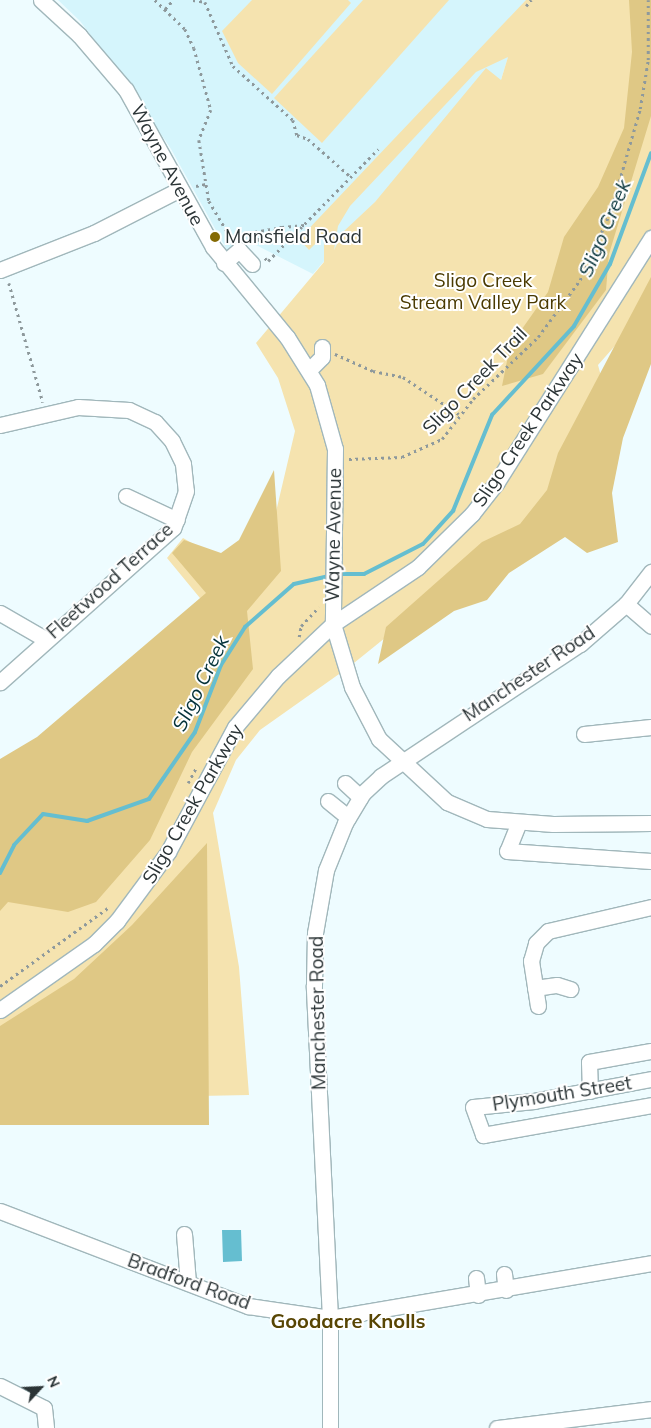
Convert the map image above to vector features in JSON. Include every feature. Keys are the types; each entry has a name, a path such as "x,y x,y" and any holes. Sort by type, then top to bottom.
{"street":[{"name":"Wayne Avenue","path":"41,0 79,35 126,90 180,189 224,263 309,370 333,433 335,517 332,594 333,624 360,708 398,761 447,802 486,819 519,822 651,823"},
{"path":"4,277 180,189"},
{"name":"Sligo Creek Parkway","path":"0,1010 94,944 117,921 168,852 235,726 278,676 333,624 418,567 472,514 497,482 651,238"},
{"path":"224,263 239,250 252,264"},
{"path":"309,370 319,363 322,349"},
{"name":"Fleetwood Terrace","path":"0,426 47,415 110,406 155,422 172,441 183,464 186,491 177,520 146,554 45,638 0,682"},
{"path":"126,496 177,520"},
{"name":"Manchester Road","path":"330,1428 330,1318 315,933 326,870 348,817 360,797 398,761 580,644 626,604 651,572"},
{"path":"626,604 651,626"},
{"path":"0,613 45,638"},
{"path":"584,734 651,726"},
{"path":"344,783 360,797"},
{"path":"328,801 348,817"},
{"path":"519,822 508,851 651,861"},
{"path":"538,1006 531,960 536,943 548,931 651,907"},
{"path":"535,988 557,985 570,989"},
{"path":"590,1091 589,1062 651,1051"},
{"name":"Plymouth Street","path":"649,1106 484,1135 473,1107 590,1091 651,1079"},
{"name":"Bradford Road","path":"0,1211 248,1306 330,1318 478,1295 651,1263"},
{"path":"184,1234 188,1283"},
{"path":"504,1274 506,1290"},
{"path":"476,1278 478,1295"},
{"path":"0,1386 44,1408 46,1428"},
{"path":"497,1428 651,1408"}],"path":[{"path":"155,0 185,29 194,48 211,110 199,140 209,201 231,238"},
{"path":"165,9 173,0"},
{"path":"192,0 206,1 233,66 285,110 293,120 297,135 308,139 351,177"},
{"path":"526,6 531,0"},
{"name":"Sligo Creek Trail","path":"342,460 402,458 424,451 442,439 459,415 538,337 589,265 610,214 640,109 648,60 648,0"},
{"path":"268,261 378,149"},
{"path":"242,234 305,225"},
{"path":"282,227 257,240 301,229"},
{"path":"4,277 47,415"},
{"path":"322,349 372,371 403,377 459,415"},
{"path":"0,986 69,938"}],"shaded area":[{"path":"58,0 526,0 482,140 392,183 313,274 248,241 228,252 171,149 123,78 80,21"},
{"path":"629,0 651,0 651,116 609,254 606,290 543,374 502,386 510,346 548,292 564,237 598,187 624,128 632,52"},
{"path":"651,277 651,364 623,438 612,493 618,542 587,553 565,537 509,573 487,600 454,611 378,664 386,627 482,542 520,524 547,490 558,453"},
{"path":"274,470 281,571 247,611 253,669 192,752 150,840 96,902 68,912 8,902 0,911 0,759 37,737 206,593 172,553 184,540 221,553 239,540"},
{"path":"207,843 209,1125 0,1125 0,1026 74,979 132,925"}],"green space":[{"path":"252,0 348,0 351,3 272,94 238,63 222,31"},
{"path":"363,0 449,0 322,143 274,98"},
{"name":"Sligo Creek Stream Valley Park","path":"526,0 651,0 651,305 598,365 610,410 608,458 349,667 260,730 236,760 213,813 239,967 249,1095 0,1100 0,777 209,609 167,558 183,538 248,575 271,533 295,431 278,378 256,343 324,262 324,235 309,250 299,239","holes":["508,57 501,80 486,68 375,202 343,232 334,250 338,226 350,206 476,72"]}],"water":[{"path":"222,1230 241,1230 242,1261 223,1262"}],"waterway":[{"name":"Sligo Creek","path":"337,574 364,574 423,544 453,511 492,415 574,326 610,264 651,153"},
{"name":"Sligo Creek","path":"0,873 14,845 43,814 87,821 149,799 195,732 221,665 245,627 294,584 330,576"}],"place":[{"name":"Mansfield Road","path":"215,237"}],"district":[{"name":"Goodacre Knolls","path":"348,1320"}]}
